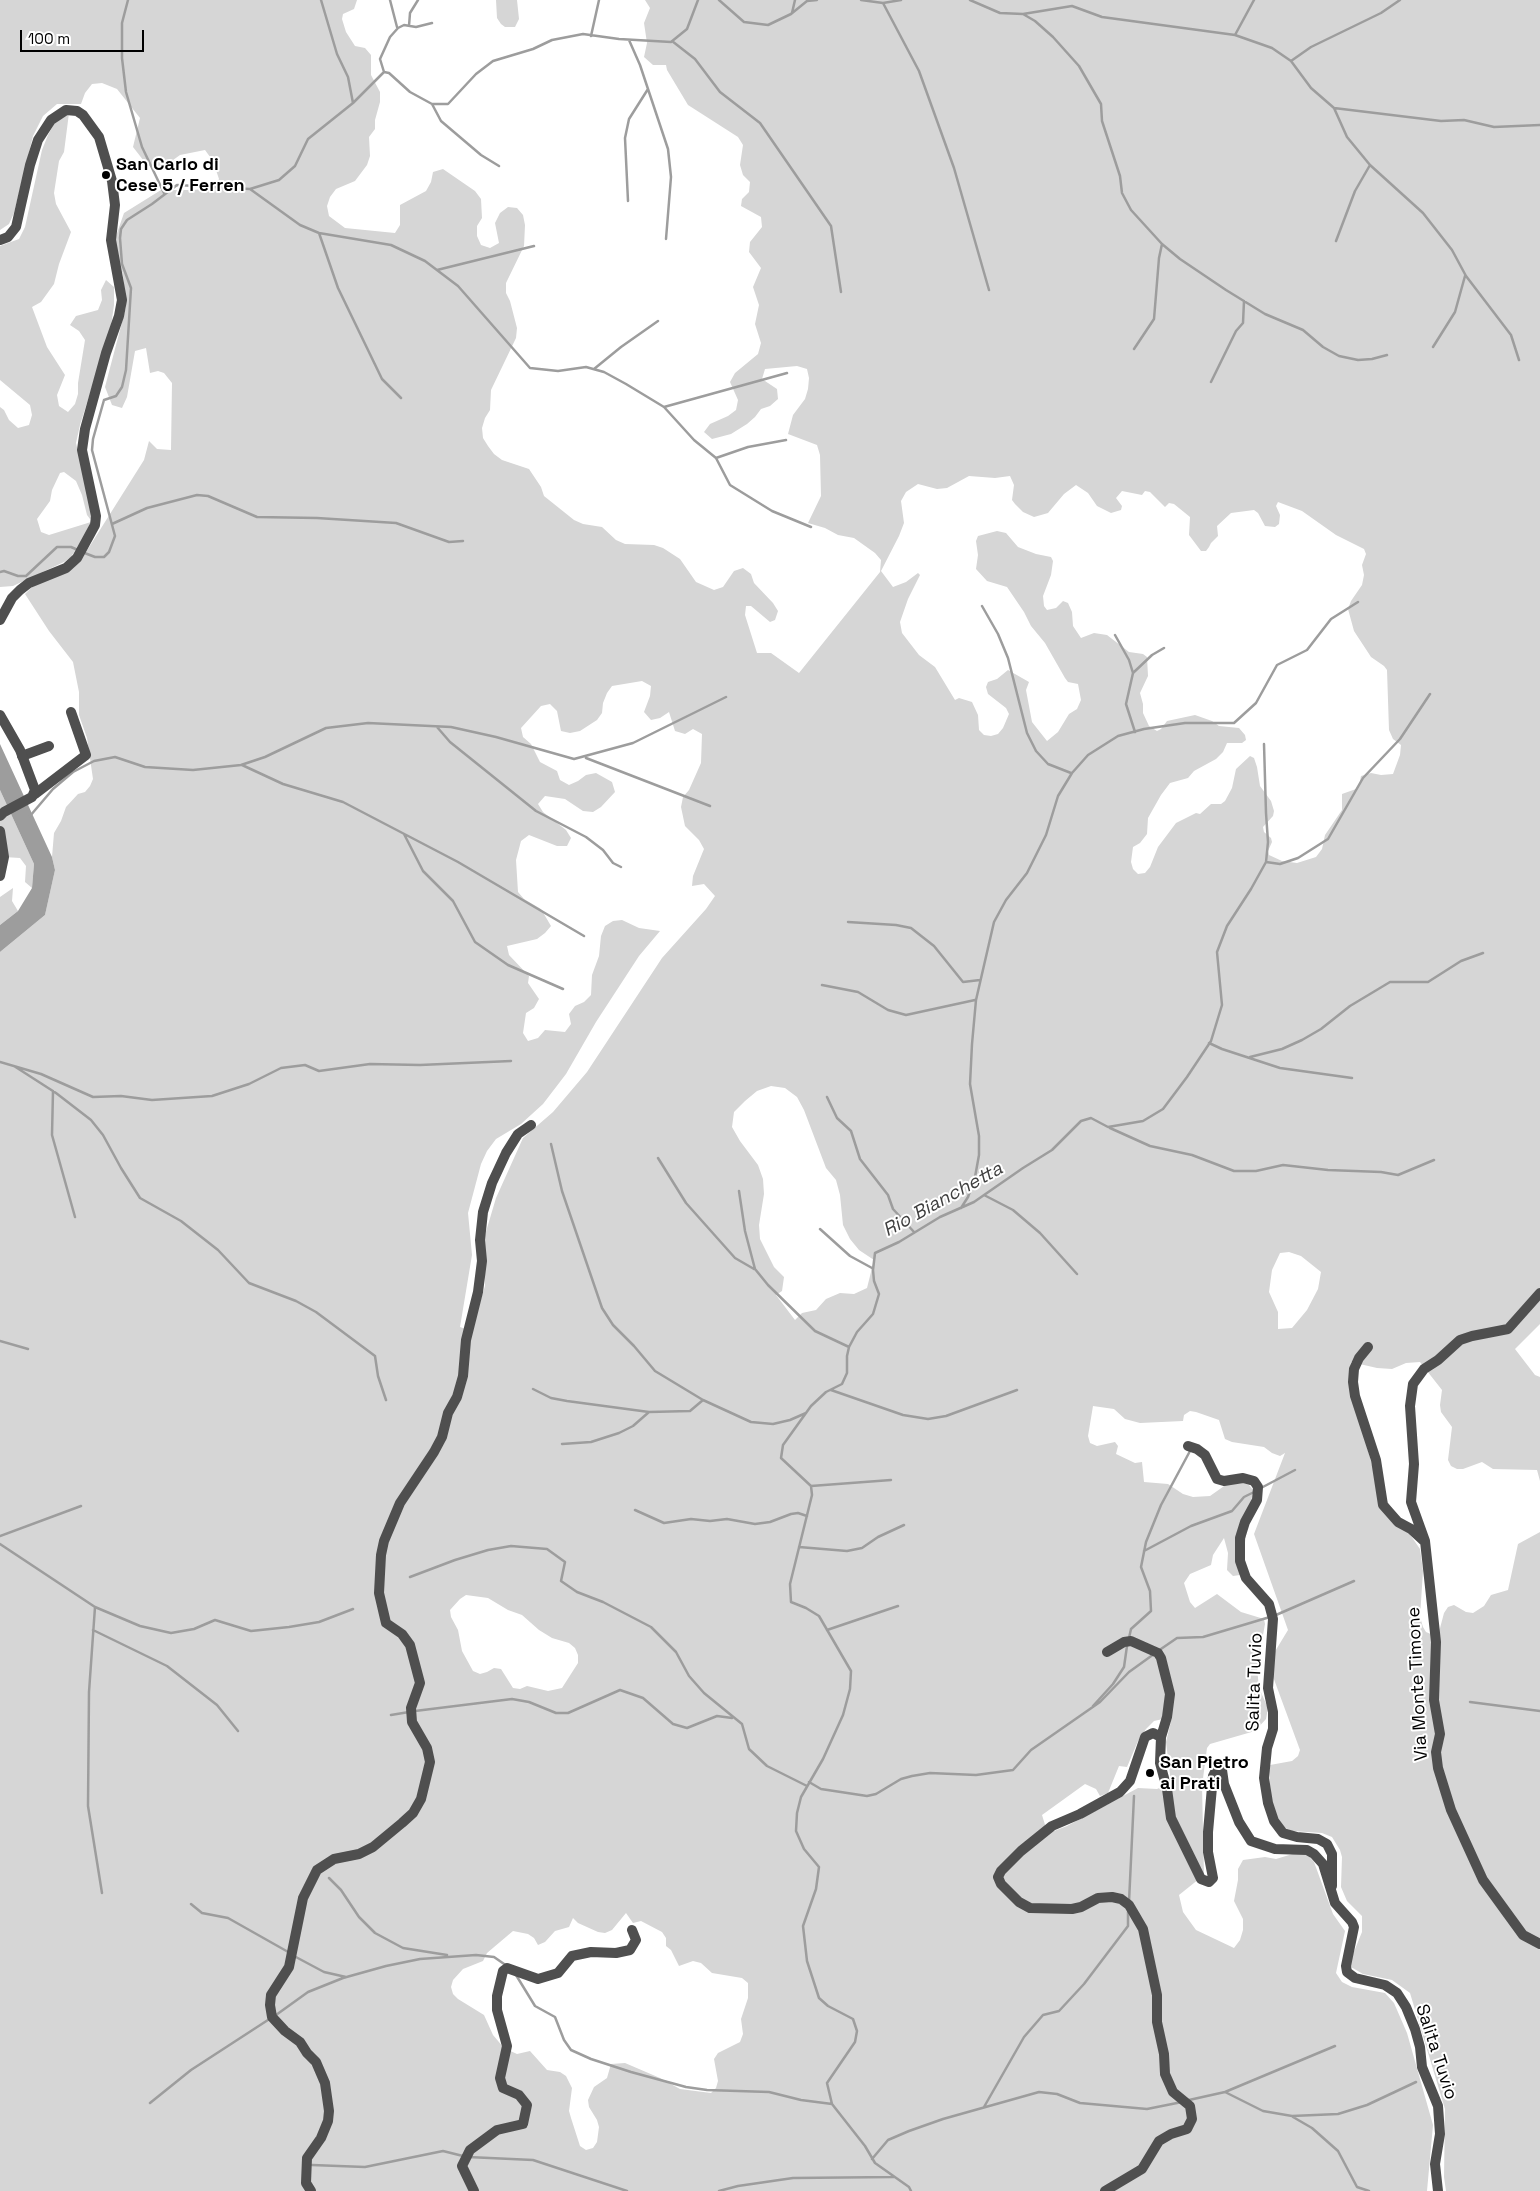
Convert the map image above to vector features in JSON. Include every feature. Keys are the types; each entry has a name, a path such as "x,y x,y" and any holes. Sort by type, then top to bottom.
{"street":[{"path":"0,240 8,238 16,227 30,165 38,140 51,120 66,110 77,111 83,115 99,137 112,181 115,205 111,240 122,300 119,316 106,353 85,428 82,450 96,516 95,525 77,558 66,568 29,583 20,590 12,598 0,620"},
{"path":"2,814 33,796 86,755 71,712"},
{"path":"0,715 13,736 22,756 33,796"},
{"path":"22,756 49,746"},
{"path":"0,831 4,857 0,876"},
{"path":"311,2191 306,2182 307,2158 321,2138 328,2121 329,2111 325,2083 316,2062 300,2042 285,2031 272,2017 271,1995 289,1966 303,1898 317,1870 334,1859 359,1854 372,1847 402,1823 412,1813 421,1799 430,1762 427,1748 412,1722 411,1708 420,1683 410,1645 402,1634 386,1623 379,1593 381,1555 384,1540 400,1503 442,1437 448,1413 456,1397 463,1376 466,1340 478,1292 482,1262 480,1240 483,1212 492,1183 506,1153 518,1134 531,1125"},
{"name":"Via Monte Timone","path":"1540,1293 1508,1329 1460,1340 1438,1360 1424,1368 1413,1384 1410,1406 1414,1464 1411,1502 1425,1541 1436,1642 1434,1700 1440,1734 1436,1752 1438,1768 1451,1810 1483,1880 1523,1935 1540,1944"},
{"path":"1368,1347 1359,1358 1354,1369 1353,1382 1355,1396 1376,1460 1384,1506 1398,1522 1425,1541"},
{"name":"Salita Tuvio","path":"1188,1446 1197,1449 1205,1456 1217,1479 1224,1481 1243,1478 1254,1480 1258,1486 1257,1500 1245,1522 1240,1538 1240,1561 1246,1578 1269,1604 1273,1619 1268,1688 1273,1712 1273,1729 1267,1748 1264,1778 1268,1803 1274,1821 1282,1833 1297,1837 1318,1838 1327,1844 1332,1854 1333,1875 1331,1892 1337,1908 1352,1922 1354,1928 1346,1966 1348,1974 1391,1988 1402,1999 1415,2029 1420,2047 1422,2067 1438,2106 1440,2134 1435,2164 1438,2191"},
{"path":"1107,1652 1124,1642 1131,1641 1158,1653 1162,1658 1170,1694 1161,1738 1160,1763 1167,1789 1171,1818 1202,1879 1209,1882 1213,1878 1208,1852 1208,1832 1213,1773 1215,1769 1219,1768 1222,1771 1224,1784 1239,1822 1249,1839 1254,1843 1267,1847 1302,1849 1314,1854 1323,1864 1331,1892"},
{"path":"1105,2191 1142,2169 1159,2141 1171,2134 1187,2129 1192,2118 1190,2106 1173,2092 1165,2074 1164,2054 1157,2022 1157,1995 1148,1945 1143,1929 1129,1905 1122,1899 1102,1897 1072,1909 1030,1908 1019,1902 1001,1884 998,1877 1001,1871 1021,1851 1052,1826 1080,1814 1120,1792 1132,1778 1145,1737 1153,1733 1161,1738"},
{"path":"474,2191 462,2166 470,2150 497,2130 523,2124 527,2105 519,2094 503,2088 500,2078 507,2046 497,2010 497,1996 503,1971 507,1968 538,1979 558,1973 572,1956 591,1952 616,1953 630,1950 636,1940 632,1930"}],"shaded area":[{"path":"0,0 357,0 354,9 343,14 342,19 346,32 355,46 365,48 371,55 371,75 380,92 380,102 375,120 375,129 369,137 370,156 367,165 355,181 336,189 330,197 327,206 329,216 345,228 395,233 400,225 400,205 426,191 431,182 433,172 443,169 475,191 481,199 482,218 477,226 477,236 481,245 490,248 499,243 495,223 500,213 508,207 517,208 523,215 525,225 524,246 506,283 506,293 517,328 516,338 491,390 490,410 482,428 483,438 494,454 502,460 529,469 541,487 544,496 574,520 583,524 602,527 616,540 625,544 654,545 663,548 680,559 696,582 714,590 723,587 734,571 743,568 751,574 754,583 778,611 775,620 770,622 751,606 746,606 745,615 757,653 771,653 799,673 880,572 881,560 875,553 854,538 838,535 825,528 808,523 821,496 820,455 817,445 788,434 793,415 805,399 808,389 809,378 807,369 797,366 765,369 762,379 777,389 778,399 770,406 761,409 747,424 731,434 712,439 704,432 710,424 736,410 738,400 730,382 735,373 758,354 761,343 755,324 759,305 753,287 761,268 749,252 750,242 762,227 761,217 741,206 742,199 749,192 750,182 743,175 740,165 743,145 738,137 688,105 667,70 666,65 653,65 644,57 647,43 644,23 650,8 645,0 1540,0 1540,1324 1515,1349 1535,1375 1540,1377 1540,1481 1537,1470 1493,1469 1482,1462 1463,1469 1451,1466 1448,1460 1452,1427 1441,1412 1442,1390 1420,1362 1406,1363 1392,1369 1377,1368 1351,1362 1349,1378 1378,1488 1420,1549 1423,1571 1420,1617 1426,1632 1433,1635 1439,1632 1444,1613 1448,1607 1454,1605 1466,1612 1473,1613 1484,1606 1491,1595 1508,1590 1518,1544 1540,1532 1540,2191 1446,2191 1444,2177 1445,2109 1410,1993 1392,1980 1363,1974 1351,1967 1351,1959 1362,1932 1362,1916 1347,1901 1341,1887 1342,1857 1332,1837 1322,1833 1292,1831 1279,1825 1272,1810 1270,1765 1292,1761 1298,1756 1300,1750 1268,1663 1288,1630 1254,1534 1285,1453 1280,1456 1264,1447 1232,1442 1225,1439 1219,1420 1196,1412 1190,1411 1184,1415 1183,1421 1140,1423 1125,1419 1114,1409 1093,1406 1088,1436 1090,1443 1097,1446 1115,1442 1118,1446 1116,1454 1135,1463 1142,1462 1144,1482 1168,1484 1183,1494 1193,1497 1210,1496 1227,1484 1243,1483 1249,1485 1253,1490 1240,1575 1233,1576 1227,1570 1228,1553 1224,1538 1213,1555 1211,1565 1190,1574 1184,1583 1190,1602 1195,1608 1217,1594 1241,1612 1264,1619 1265,1624 1257,1668 1259,1688 1268,1708 1266,1719 1255,1731 1210,1744 1207,1748 1202,1786 1204,1875 1179,1895 1183,1912 1196,1930 1234,1948 1240,1940 1243,1930 1243,1919 1234,1901 1238,1869 1243,1860 1265,1857 1276,1859 1296,1853 1307,1854 1314,1862 1333,1914 1345,1931 1336,1973 1342,1982 1352,1987 1385,1993 1394,2003 1407,2033 1433,2125 1427,2191 0,2191 0,952 45,915 55,870 52,857 54,833 66,807 78,794 85,792 93,779 87,738 79,715 79,692 73,662 49,631 25,594 35,584 81,560 144,460 149,441 157,449 171,450 172,383 164,373 158,371 150,373 146,348 135,351 127,397 122,408 112,405 105,387 126,307 123,275 115,239 124,213 161,190 194,190 215,187 219,179 213,161 205,150 180,155 162,168 154,168 147,165 133,147 140,118 117,89 102,83 92,84 85,93 81,104 57,104 43,116 33,136 14,213 9,224 0,230","holes":["969,476 995,478 1010,476 1014,485 1012,500 1023,512 1034,517 1048,513 1064,494 1076,485 1088,493 1097,506 1111,513 1121,510 1122,506 1116,498 1122,491 1142,495 1145,491 1150,492 1165,507 1169,503 1174,504 1190,517 1189,535 1201,551 1206,551 1218,536 1217,526 1231,513 1254,510 1258,513 1265,526 1275,527 1279,524 1280,515 1276,506 1278,502 1302,511 1336,535 1364,549 1366,554 1362,565 1364,575 1362,585 1348,609 1354,631 1371,657 1387,670 1389,730 1393,739 1401,745 1400,755 1393,774 1381,775 1371,773 1361,776 1359,786 1356,789 1342,794 1342,810 1325,835 1322,849 1316,857 1297,863 1282,861 1269,855 1268,851 1272,842 1271,838 1264,832 1263,827 1273,816 1274,811 1271,801 1260,786 1254,758 1250,756 1236,769 1232,788 1225,801 1221,804 1211,804 1200,814 1196,813 1176,823 1158,847 1150,867 1145,873 1138,874 1133,869 1131,862 1133,847 1140,843 1147,834 1148,818 1170,783 1188,778 1194,771 1216,759 1223,752 1227,743 1242,743 1246,740 1245,735 1239,728 1219,726 1212,721 1195,715 1167,721 1157,731 1149,726 1143,713 1140,693 1148,676 1147,657 1143,654 1129,652 1107,635 1094,633 1081,638 1073,626 1072,612 1068,603 1063,601 1056,608 1047,610 1044,606 1043,596 1051,575 1053,561 1051,557 1018,547 1006,533 997,531 978,536 976,541 978,555 976,569 987,581 1007,587 1031,626 1045,643 1065,678 1068,682 1078,684 1081,700 1077,709 1069,714 1058,732 1047,741 1032,722 1026,690 1029,682 1008,670 997,679 988,682 986,687 988,694 1006,708 1009,714 998,734 984,735 979,730 978,715 972,702 959,698 955,700 935,667 919,655 902,633 900,622 908,599 920,575 918,573 906,582 893,587 881,571 904,523 901,501 906,492 918,484 937,489 947,488","642,681 651,686 650,696 644,712 651,720 660,718 669,712 675,731 685,734 693,729 702,734 701,763 689,790 683,797 681,807 685,826 699,840 704,849 693,876 692,886 704,884 715,896 706,909 662,958 587,1072 553,1112 523,1138 496,1198 485,1235 485,1286 471,1331 460,1327 472,1255 468,1213 481,1164 487,1151 496,1139 521,1124 543,1104 566,1074 596,1022 639,956 660,931 639,928 622,920 613,921 605,926 601,936 599,956 592,975 591,995 584,1002 575,1006 569,1014 571,1024 565,1032 545,1030 538,1038 528,1041 523,1033 526,1013 534,1008 539,999 528,983 529,976 509,955 507,946 537,939 551,926 541,909 524,899 518,892 516,860 521,841 529,835 557,846 567,846 571,838 566,830 543,812 538,804 545,796 565,799 583,811 593,812 601,807 615,792 612,782 596,773 586,775 569,785 560,780 557,771 540,762 531,744 523,737 521,728 541,706 550,704 557,711 561,731 570,733 580,731 597,720 602,713 607,693 612,686","771,1086 785,1088 797,1097 804,1110 826,1168 836,1180 840,1195 843,1225 850,1239 859,1250 874,1260 867,1288 854,1294 840,1293 826,1299 816,1310 802,1313 795,1320 776,1295 782,1291 784,1277 774,1267 760,1239 759,1225 764,1194 763,1179 758,1165 732,1127 734,1112 757,1091","1289,1252 1301,1256 1321,1272 1318,1289 1307,1310 1292,1328 1278,1329 1278,1312 1269,1292 1272,1270 1280,1253","466,1595 488,1598 508,1610 522,1615 539,1630 552,1638 569,1643 575,1648 578,1655 578,1663 562,1688 548,1691 527,1686 520,1689 513,1688 501,1669 494,1668 480,1674 473,1671 462,1651 458,1630 451,1617 450,1610","1172,1717 1166,1742 1171,1783 1157,1789 1138,1788 1067,1826 1054,1831 1046,1828 1042,1815 1085,1784 1096,1789 1100,1796 1108,1793 1119,1766 1127,1767 1138,1741 1154,1721","626,1913 633,1923 641,1921 662,1932 666,1938 666,1946 671,1950 679,1966 693,1961 701,1963 712,1973 742,1978 748,1983 748,1998 741,2019 743,2034 740,2042 718,2053 714,2059 718,2081 716,2088 711,2093 680,2089 625,2063 611,2064 607,2078 594,2087 588,2100 589,2107 599,2127 597,2142 593,2148 586,2150 580,2146 569,2111 572,2088 566,2076 560,2072 547,2070 530,2051 517,2054 504,2048 493,2035 484,2015 458,1999 453,1994 451,1987 453,1980 463,1969 483,1961 487,1953 513,1931 528,1934 534,1938 538,1945 545,1942 555,1931 569,1927 573,1918 578,1923 605,1933 612,1930"]},
{"path":"496,0 517,0 519,19 515,27 505,27 501,24 497,18"},
{"path":"69,113 64,152 59,161 54,193 56,204 71,232 54,284 41,302 32,307 47,347 65,375 57,395 59,406 68,412 75,404 78,394 85,340 79,331 70,325 76,316 98,310 102,300 101,290 106,280 114,287 111,326 76,443 93,517 90,519 87,515 76,481 64,472 60,473 52,490 50,501 37,519 41,532 49,535 91,522 85,535 71,557 64,562 13,586 0,587 0,407 4,410 9,420 18,428 29,425 32,415 30,405 0,380 0,246 19,239 25,227 42,150 54,124"},
{"path":"0,744 52,857 55,870 45,915 0,952 0,925 18,911 32,888 34,864 0,790"},
{"path":"0,790 34,864 32,888 25,882 26,866 20,858 4,857 0,876"},
{"path":"13,888 12,901 18,911 0,925 0,897"}],"waterway":[{"path":"128,0 122,23 122,58 126,92 142,147 164,193"},
{"path":"321,0 337,54 348,77 353,103"},
{"path":"390,0 397,27"},
{"path":"409,26 410,13 418,0"},
{"path":"591,36 599,0"},
{"path":"82,552 95,557 104,557 109,552 115,536 92,450 93,439 104,400 116,396 122,387 126,370 131,288 122,264 120,238 121,229 127,220 177,185 250,189 279,180 295,166 308,139 353,103 384,72 389,73 410,92 432,104 448,104 476,74 493,61 533,49 552,40 583,34 619,39 671,42 687,29 698,0"},
{"path":"719,0 744,22 768,25 791,14 807,1 817,0"},
{"path":"792,13 795,0"},
{"path":"861,0 883,3 901,0"},
{"path":"970,0 1000,13 1023,14 1072,6 1102,17 1235,35 1272,48 1291,61 1311,88 1334,108 1347,137 1370,165 1423,213 1452,250 1466,276 1511,335 1519,360"},
{"path":"1235,35 1254,0"},
{"path":"1291,61 1311,47 1381,13 1400,0"},
{"path":"883,3 919,71 954,168 989,290"},
{"path":"1023,14 1035,21 1053,37 1079,66 1101,104 1102,121 1120,176 1122,193 1131,210 1162,244 1180,259 1226,290 1265,314 1303,330 1323,347 1339,356 1358,360 1387,355"},
{"path":"384,72 380,59 390,37 398,28 404,25 416,27 432,23"},
{"path":"629,40 640,65 668,149 671,177 666,239"},
{"path":"672,41 695,59 720,92 760,123 831,226 841,292"},
{"path":"628,201 625,138 629,119 648,89"},
{"path":"432,104 441,121 481,155 499,166"},
{"path":"1334,108 1441,121 1464,120 1494,127 1540,125"},
{"path":"1336,241 1355,191 1370,165"},
{"path":"250,189 300,225 319,233 391,245 425,261 458,286 530,368 558,371 586,367 604,372 626,384 664,407 694,440 716,458 730,485 772,511 811,527"},
{"path":"319,233 338,288 382,379 401,398"},
{"path":"1134,349 1154,319 1162,244"},
{"path":"437,270 534,246"},
{"path":"1433,347 1455,312 1465,276"},
{"path":"1211,382 1236,331 1243,323 1244,301"},
{"path":"594,369 658,321"},
{"path":"664,407 787,373"},
{"path":"716,458 748,447 786,440"},
{"path":"112,524 147,508 197,495 208,496 257,517 317,518 396,523 449,542 463,541"},
{"path":"0,572 4,571 18,576 26,576 57,547 71,547 78,550"},
{"path":"961,1208 968,1197 975,1177 979,1155 979,1136 970,1084 972,1044 976,1000 994,922 1006,900 1027,873 1046,835 1058,796 1072,773 1088,755 1118,736 1144,729 1185,723 1234,723 1256,703 1277,665 1307,650 1331,619 1358,602"},
{"path":"982,606 998,634 1008,658 1027,733 1036,751 1048,764 1071,773"},
{"path":"1115,635 1129,660 1133,673"},
{"path":"1135,732 1126,704 1133,673 1152,655 1164,648"},
{"path":"1266,862 1280,864 1298,858 1328,839 1363,778 1400,739 1430,694"},
{"path":"30,816 53,789 73,772 94,761 115,757 145,767 193,770 241,765 265,757 326,728 368,723 451,727 496,737 574,759 633,743 726,697"},
{"path":"437,727 450,742 536,811 586,837 603,850 613,863 621,867"},
{"name":"Rio Bianchetta","path":"911,2191 909,2187 875,2163 865,2146 832,2104 827,2083 855,2042 857,2031 853,2019 828,2006 819,1998 807,1961 803,1926 816,1889 819,1867 804,1849 796,1831 797,1813 801,1797 823,1759 843,1715 850,1689 851,1671 819,1616 791,1602 790,1584 812,1495 811,1486 781,1458 783,1445 811,1406 826,1392 842,1384 847,1373 849,1347 857,1332 873,1314 879,1294 874,1281 875,1253 899,1242 940,1217 974,1202 1052,1150 1081,1121 1091,1118 1108,1127 1143,1121 1163,1109 1187,1077 1211,1041 1222,1005 1217,952 1227,926 1266,862 1268,842 1264,744"},
{"path":"586,758 710,806"},
{"path":"242,765 283,784 343,802 458,862 584,936"},
{"path":"404,834 423,871 453,901 475,942 508,965 563,989"},
{"path":"848,922 896,925 911,928 934,946 963,982 980,980"},
{"path":"1250,1057 1282,1049 1302,1040 1321,1029 1350,1006 1390,982 1428,982 1461,961 1483,953"},
{"path":"822,985 858,992 888,1010 906,1015 975,1000"},
{"path":"1209,1043 1280,1068 1352,1078"},
{"path":"0,1062 41,1074 93,1097 121,1096 152,1100 212,1096 249,1084 281,1068 305,1065 319,1071 370,1064 420,1065 511,1061"},
{"path":"14,1066 56,1093 91,1120 103,1135 140,1198 181,1221 218,1250 249,1283 296,1301 316,1312 375,1356 378,1376 386,1400"},
{"path":"53,1091 52,1135 75,1217"},
{"path":"827,1097 837,1118 851,1131 860,1159 888,1195 893,1209 914,1232"},
{"path":"1110,1128 1150,1146 1192,1155 1234,1171 1256,1171 1283,1165 1328,1170 1381,1172 1398,1175 1434,1160"},
{"path":"551,1144 562,1191 602,1308 613,1325 655,1371 703,1400 751,1422 773,1424 790,1420 806,1413"},
{"path":"658,1158 686,1203 735,1258 754,1269"},
{"path":"739,1191 745,1231 755,1269 768,1285 815,1331 849,1347"},
{"path":"984,1195 1013,1210 1040,1233 1077,1274"},
{"path":"820,1229 850,1256 872,1268"},
{"path":"0,1341 28,1349"},
{"path":"533,1389 551,1398 649,1412 690,1411 703,1400"},
{"path":"831,1390 903,1415 928,1419 946,1416 1017,1390"},
{"path":"562,1444 591,1442 619,1433 633,1426 649,1412"},
{"path":"1129,1638 1131,1629 1151,1611 1150,1591 1141,1567 1146,1542 1161,1505 1190,1451"},
{"path":"1261,1488 1295,1470"},
{"path":"811,1486 891,1480"},
{"path":"1144,1551 1191,1526 1232,1511 1244,1497 1254,1492"},
{"path":"0,1536 81,1506"},
{"path":"635,1510 664,1523 691,1519 710,1521 727,1519 755,1524 770,1522 791,1514 798,1513 807,1516"},
{"path":"799,1547 847,1551 862,1548 878,1537 904,1525"},
{"path":"0,1544 95,1607 140,1626 171,1633 194,1629 215,1620 251,1631 289,1627 319,1622 353,1609"},
{"path":"410,1577 488,1550 511,1546 547,1549 565,1562 561,1581 577,1592 603,1602 651,1627 676,1652 689,1676 704,1693 742,1724 749,1749 767,1766 807,1786"},
{"path":"1276,1615 1354,1581"},
{"path":"827,1630 898,1606"},
{"path":"95,1607 89,1692 88,1806 102,1893"},
{"path":"1158,1651 1177,1638 1203,1637 1270,1617"},
{"path":"93,1630 167,1666 217,1705 238,1731"},
{"path":"1093,1706 1113,1684 1124,1667 1127,1646"},
{"path":"809,1782 821,1789 867,1796 876,1794 901,1779 912,1776 930,1773 976,1775 1013,1770 1031,1750 1100,1702 1129,1672 1154,1654"},
{"path":"415,1711 512,1699 529,1702 556,1713 568,1713 620,1690 643,1698 673,1724 687,1728 717,1716 732,1718"},
{"path":"1470,1702 1540,1711"},
{"path":"391,1715 409,1712"},
{"path":"1129,1902 1134,1796"},
{"path":"329,1878 341,1890 359,1917 375,1933 403,1948 447,1955"},
{"path":"191,1904 202,1913 228,1918 290,1953"},
{"path":"984,2107 1024,2037 1043,2015 1059,2011 1084,1984 1128,1926 1128,1912"},
{"path":"276,2015 308,1992 343,1978 386,1966 420,1959 476,1955 494,1957 507,1966"},
{"path":"294,1956 324,1972 346,1977"},
{"path":"516,1975 535,2006 555,2017 564,2040 571,2050 591,2059 686,2087 707,2090 769,2092 801,2100 832,2104"},
{"path":"150,2103 191,2070 271,2018"},
{"path":"1189,2100 1225,2092 1335,2046"},
{"path":"1225,2092 1263,2111 1292,2116 1338,2114 1367,2105 1416,2082"},
{"path":"872,2159 888,2140 909,2131 943,2119 1039,2092 1057,2094 1080,2103 1147,2109 1182,2102"},
{"path":"1293,2117 1312,2128 1338,2151 1357,2187 1369,2191"},
{"path":"312,2165 365,2167 443,2151 463,2156"},
{"path":"468,2157 533,2160 627,2191"},
{"path":"719,2191 738,2186 793,2178 894,2177"}],"place":[{"name":"San Carlo di Cese 5 / Ferren","path":"106,175"},
{"name":"San Pietro ai Prati","path":"1150,1773"}]}
